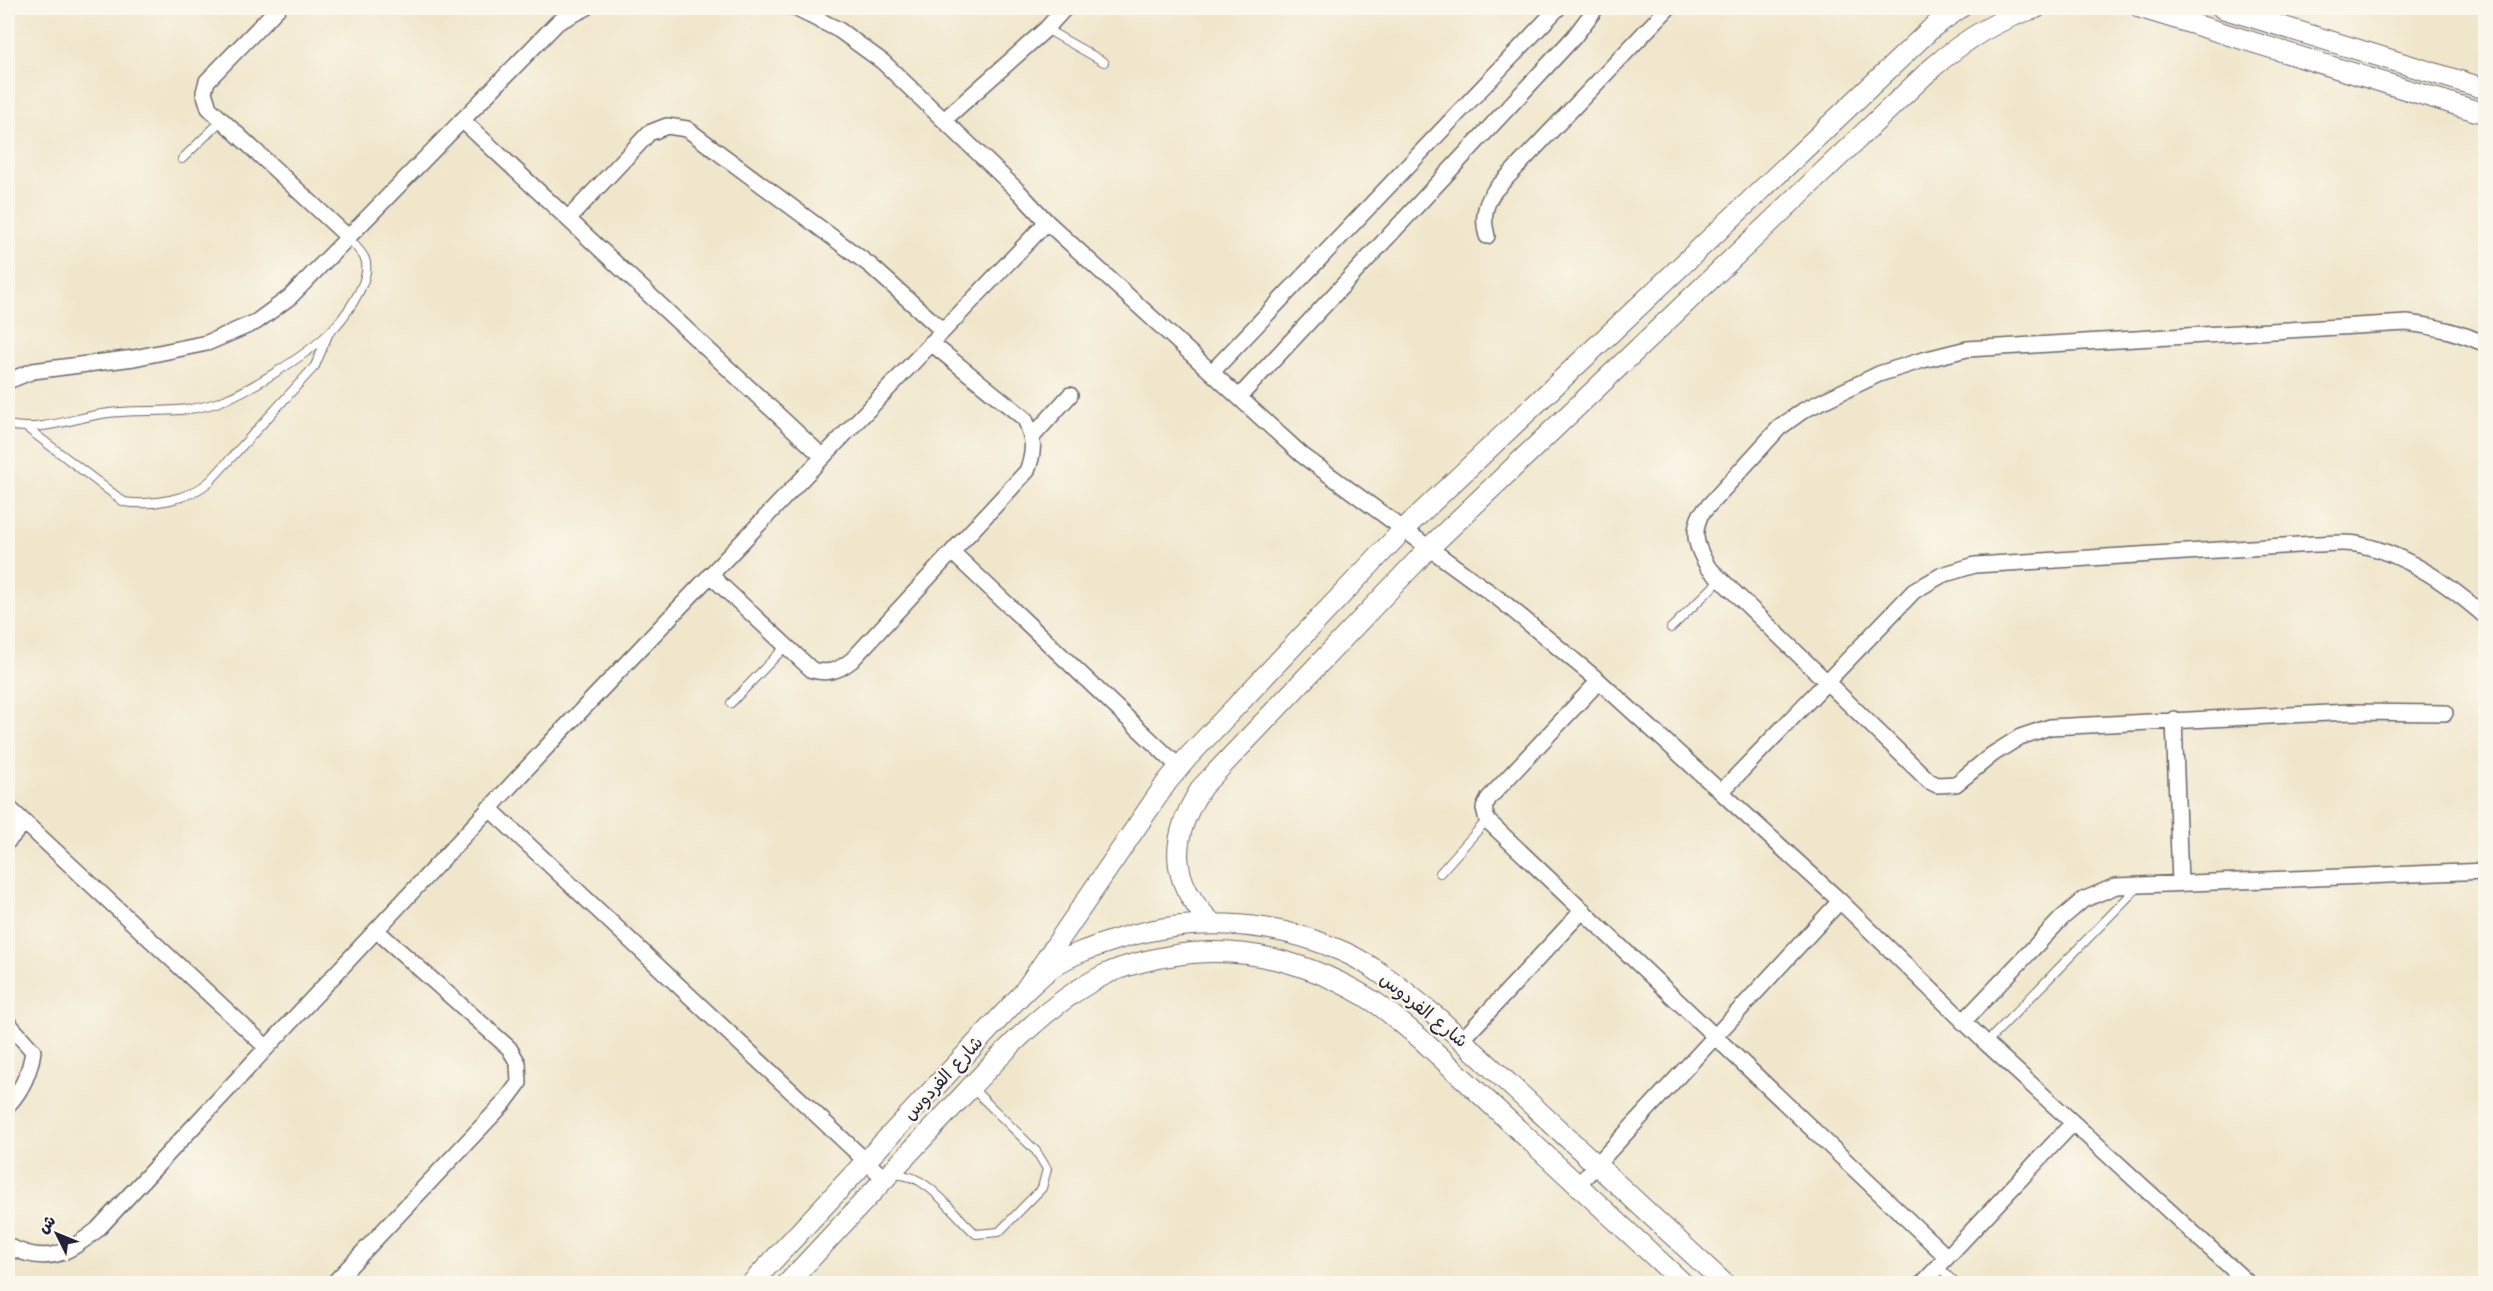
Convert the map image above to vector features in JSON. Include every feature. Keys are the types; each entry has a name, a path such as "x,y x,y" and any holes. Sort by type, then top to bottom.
{"street":[{"path":"278,8 207,81 204,92 209,108 348,237"},
{"path":"8,381 33,371 134,358 207,343 256,322 290,297 558,22 586,8"},
{"path":"795,8 839,30 883,62 1047,222 1302,455 1503,602 1599,681 1840,901 1963,1022 2249,1284"},
{"path":"944,120 1046,29 1065,8"},
{"path":"1212,372 1558,8"},
{"path":"1239,397 1574,37 1596,8"},
{"path":"1487,236 1485,210 1495,190 1668,8"},
{"path":"1023,993 1179,767 1404,529 1933,27 1960,8"},
{"path":"1212,923 1191,899 1180,871 1179,837 1190,806 1202,787 1430,547 1950,52 1989,26 2036,8"},
{"path":"2141,8 2486,114"},
{"path":"2222,8 2486,89"},
{"path":"462,120 823,457"},
{"path":"568,219 649,133 668,126 687,129 871,266 943,331"},
{"path":"8,1246 33,1256 56,1256 77,1245 97,1230 489,808 1047,222"},
{"path":"2445,712 2350,712 2050,727 2011,743 1993,754 1956,784 1937,785 1929,781 1708,567 1696,548 1695,526 1701,514 1779,428 1804,410 1879,374 1967,349 2407,323 2435,326 2486,344"},
{"path":"710,575 812,670 826,673 841,669 852,660 1026,471 1033,454 1033,436 1025,419 931,344"},
{"path":"1033,436 1070,395"},
{"path":"1720,792 1914,591 1942,575 1975,565 2314,544 2360,544 2404,559 2446,585 2486,617"},
{"path":"952,552 1179,767"},
{"path":"1599,681 1489,798 1484,808 1487,820 1716,1035 1942,1262"},
{"path":"2174,720 2180,883"},
{"path":"8,807 266,1047"},
{"path":"489,808 885,1179"},
{"path":"8,841 24,823"},
{"path":"1963,1022 2062,918 2083,900 2116,886 2486,871"},
{"path":"1578,1185 1840,901"},
{"path":"1462,1040 1583,910"},
{"name":"شارع الفردوس","path":"751,1284 1023,993 1055,966 1090,949 1130,935 1185,924 1212,923 1230,923 1294,933 1345,952 1391,980 1462,1040 1725,1284"},
{"path":"333,1284 504,1103 519,1083 518,1063 509,1048 376,930"},
{"name":"شارع الفردوس","path":"787,1284 971,1087 1034,1025 1067,998 1105,974 1152,959 1197,951 1241,952 1288,961 1335,980 1377,1004 1422,1040 1684,1284"},
{"path":"8,1023 33,1051 30,1072 17,1095 8,1105"},
{"path":"1922,1284 2073,1123"}],"lane":[{"path":"1046,29 1104,62"},
{"path":"182,159 221,120"},
{"path":"8,425 27,428 102,414 183,411 224,400 276,372 328,334 353,303 365,280 365,260 348,237"},
{"path":"27,428 124,502 136,504 190,495 211,480 315,366 328,334"},
{"path":"1671,628 1721,579"},
{"path":"731,702 785,647"},
{"path":"1440,873 1487,820"},
{"path":"1986,1043 2141,884"},
{"path":"885,1179 901,1174 921,1180 976,1234 999,1232 1042,1188 1047,1169 1036,1151 971,1087"},
{"path":"1942,1262 1956,1284"}]}
